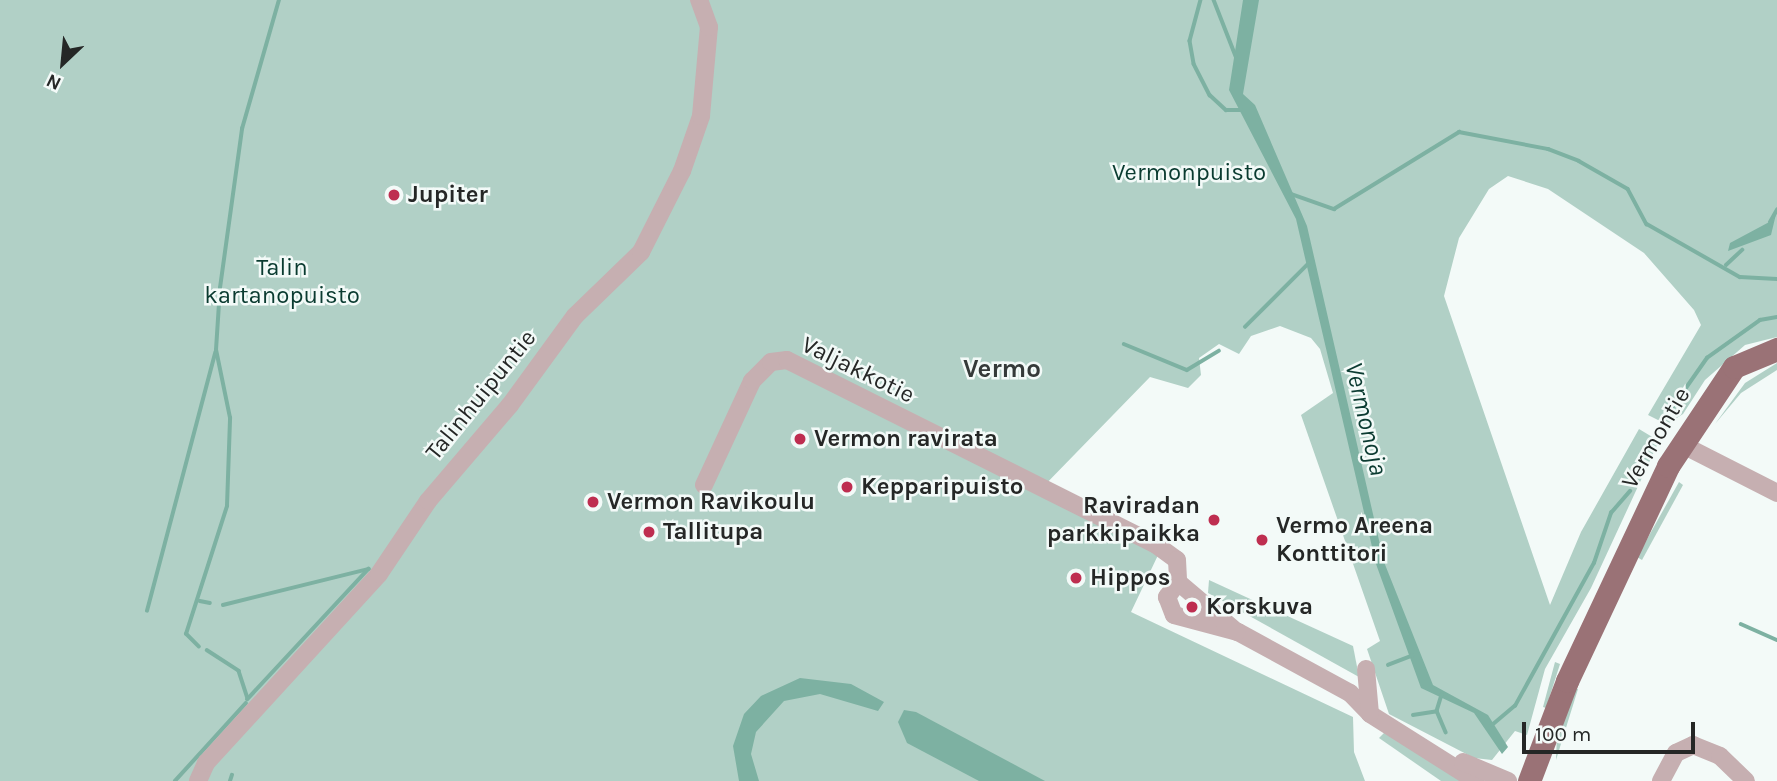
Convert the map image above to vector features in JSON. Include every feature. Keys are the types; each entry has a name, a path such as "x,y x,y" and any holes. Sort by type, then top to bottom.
{"main road":[{"name":"Vermontie","path":"1529,781 1546,745 1556,708 1615,584 1688,447 1734,368 1777,349"},
{"name":"Vermontie","path":"1688,447 1738,384 1777,358"},
{"name":"Vermontie","path":"1544,781 1546,745"}],"street":[{"name":"Talinhuipuntie","path":"198,781 206,763 379,574 428,500 518,396 575,316 641,252 682,171 701,116 709,27 699,0"},
{"name":"Valjakkotie","path":"704,485 752,381 771,362 787,360 1135,532 1177,559 1178,582 1167,597 1174,615 1238,632"},
{"path":"1688,447 1777,493"},
{"name":"Valjakkotie","path":"1178,582 1238,632 1350,693 1370,714 1476,781"},
{"path":"1366,668 1370,714"},
{"path":"1661,781 1676,753 1693,745 1720,756 1746,781"},
{"name":"Valjakkotie","path":"1426,747 1508,781"}],"green space":[{"path":"0,0 1777,0 1777,337 1745,345 1705,380 1683,414 1669,423 1648,415 1701,325 1694,310 1644,253 1548,189 1508,176 1489,189 1459,238 1444,296 1550,605 1581,532 1639,429 1659,441 1591,588 1545,669 1527,735 1515,731 1492,760 1474,758 1389,714 1367,649 1380,641 1301,415 1333,393 1320,349 1311,338 1280,326 1251,336 1239,354 1219,344 1199,358 1201,375 1188,388 1150,377 1038,492 1159,553 1131,612 1353,717 1354,752 1365,781 0,781"},
{"path":"1777,363 1777,370 1741,393 1715,424 1745,383"},
{"path":"1679,482 1683,485 1642,560 1637,557"},
{"path":"1209,580 1353,646 1359,677 1208,593"},
{"path":"1555,662 1560,664 1546,708 1543,707"},
{"path":"1574,687 1578,689 1556,760 1557,734"},
{"path":"1385,732 1464,781 1441,781 1379,738"}],"shaded area":[{"path":"1243,0 1259,0 1243,94 1255,105 1307,226 1384,562 1433,685 1488,715 1508,747 1502,754 1474,713 1421,688 1376,564 1296,219 1229,90"},
{"path":"1777,210 1771,235 1728,251 1730,243 1773,220"},
{"path":"800,678 851,684 884,702 878,711 820,694 784,701 756,732 751,754 759,781 739,781 733,746 744,714 761,696"},
{"path":"904,710 916,712 1045,781 979,781 907,743 898,722"}],"waterway":[{"path":"199,647 186,634 227,506 230,418 216,350 220,288 242,129 279,0"},
{"path":"1201,0 1190,41 1194,64 1210,95 1226,110 1241,110"},
{"name":"Vermonoja","path":"1214,0 1236,56"},
{"path":"1291,194 1334,209 1459,132 1548,149 1579,161 1628,189 1647,224 1740,277 1777,279"},
{"path":"1770,222 1777,210"},
{"path":"1726,265 1742,250"},
{"path":"1245,327 1308,264"},
{"path":"1672,408 1707,358 1760,320 1777,317"},
{"path":"1124,344 1187,370 1219,351"},
{"path":"147,611 215,353"},
{"path":"1492,725 1515,706 1594,563 1611,513 1630,491"},
{"path":"223,605 369,569 248,699"},
{"path":"200,601 210,603"},
{"path":"1741,624 1777,640"},
{"path":"207,650 239,671 248,698"},
{"path":"1388,665 1412,656"},
{"path":"1442,695 1437,711 1446,732"},
{"path":"175,781 246,703"},
{"path":"1413,715 1437,711"},
{"path":"230,781 232,775"}],"place":[{"name":"Jupiter","path":"394,195"},
{"name":"Vermon ravirata","path":"800,439"},
{"name":"Kepparipuisto","path":"847,487"},
{"name":"Vermon Ravikoulu","path":"593,502"},
{"name":"Raviradan parkkipaikka","path":"1214,520"},
{"name":"Tallitupa","path":"649,532"},
{"name":"Vermo Areena Konttitori","path":"1262,540"},
{"name":"Hippos","path":"1076,578"},
{"name":"Korskuva","path":"1192,607"}],"district":[{"name":"Vermo","path":"1002,369"}],"park label":[{"name":"Vermonpuisto","path":"1189,173"},
{"name":"Talin kartanopuisto","path":"282,282"}]}
